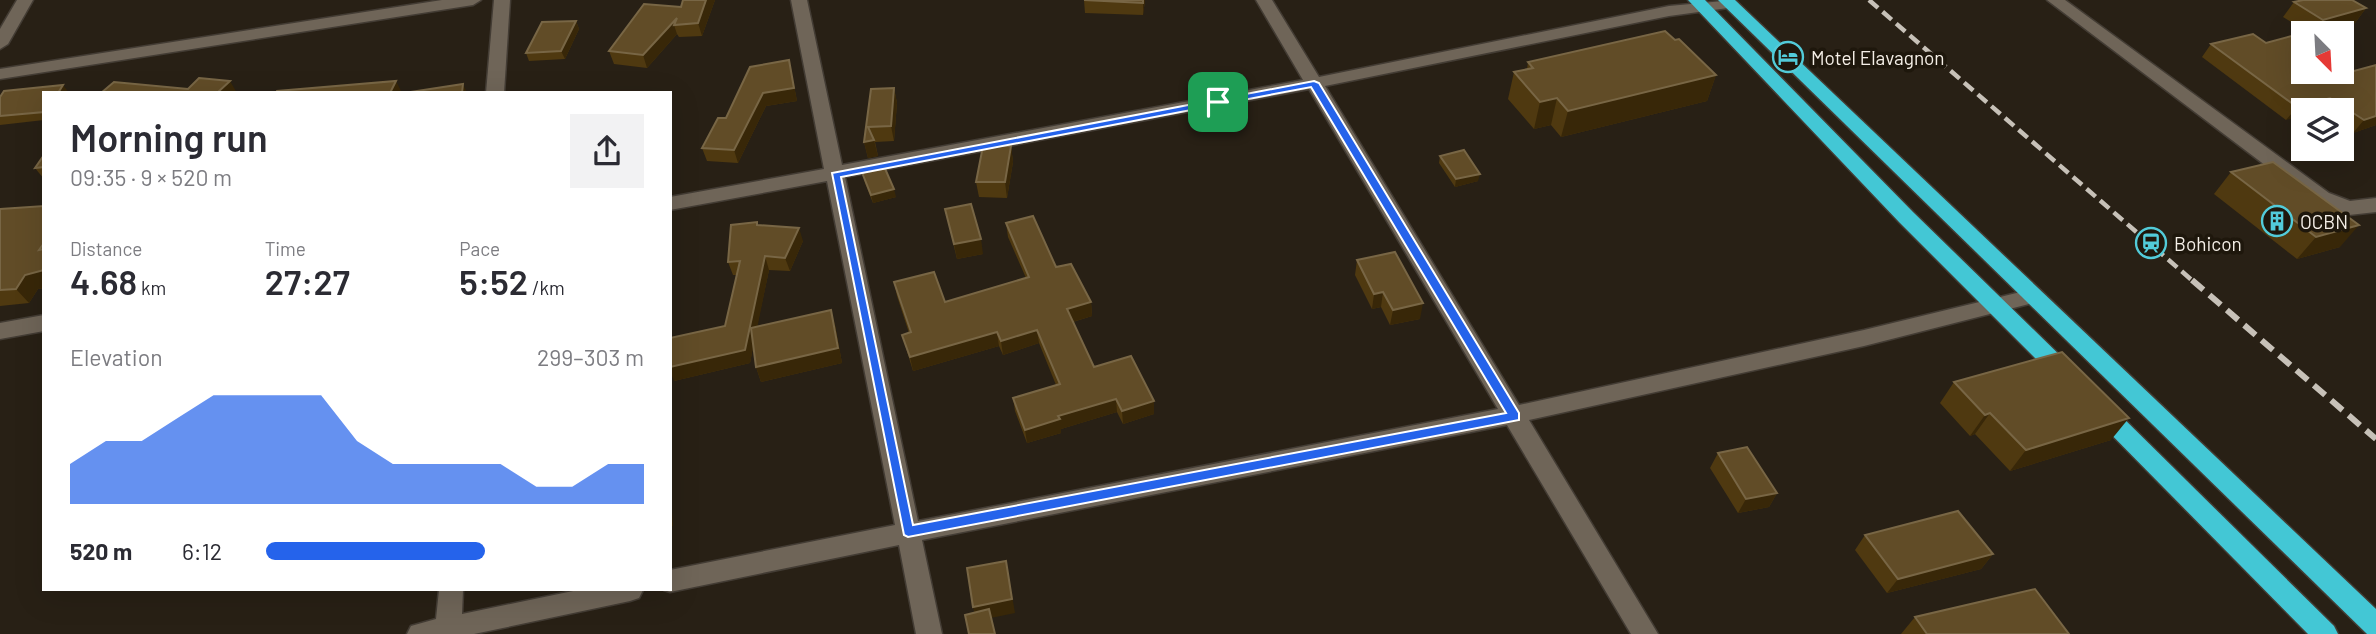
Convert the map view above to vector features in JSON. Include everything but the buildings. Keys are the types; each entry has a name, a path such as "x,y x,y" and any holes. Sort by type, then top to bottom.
{"highway":[{"path":"1727,1 2376,626"},
{"path":"1699,3 1906,217 2325,634"}],"street":[{"path":"0,44 25,0"},
{"path":"0,74 472,0"},
{"path":"495,91 502,0"},
{"path":"799,0 929,634"},
{"path":"1264,0 1644,634"},
{"path":"1638,0 1669,11"},
{"path":"2055,0 2322,198 2349,208 2376,205"},
{"path":"672,204 836,175 1314,83 1699,3 1727,1"},
{"path":"672,581 908,531 1515,416 2033,296"},
{"path":"0,331 42,323"},
{"path":"447,631 451,591"},
{"path":"420,634 447,631 626,591"}],"railway":[{"path":"1869,0 2194,282"},
{"path":"2192,280 2376,439"}],"place":[{"name":"Motel Elavagnon","path":"1788,57"},
{"name":"OCBN","path":"2277,221"},
{"name":"Bohicon","path":"2151,243"}],"route":[{"path":"1314,83 1515,416 908,531 836,175 1218,102 1314,83"}]}
